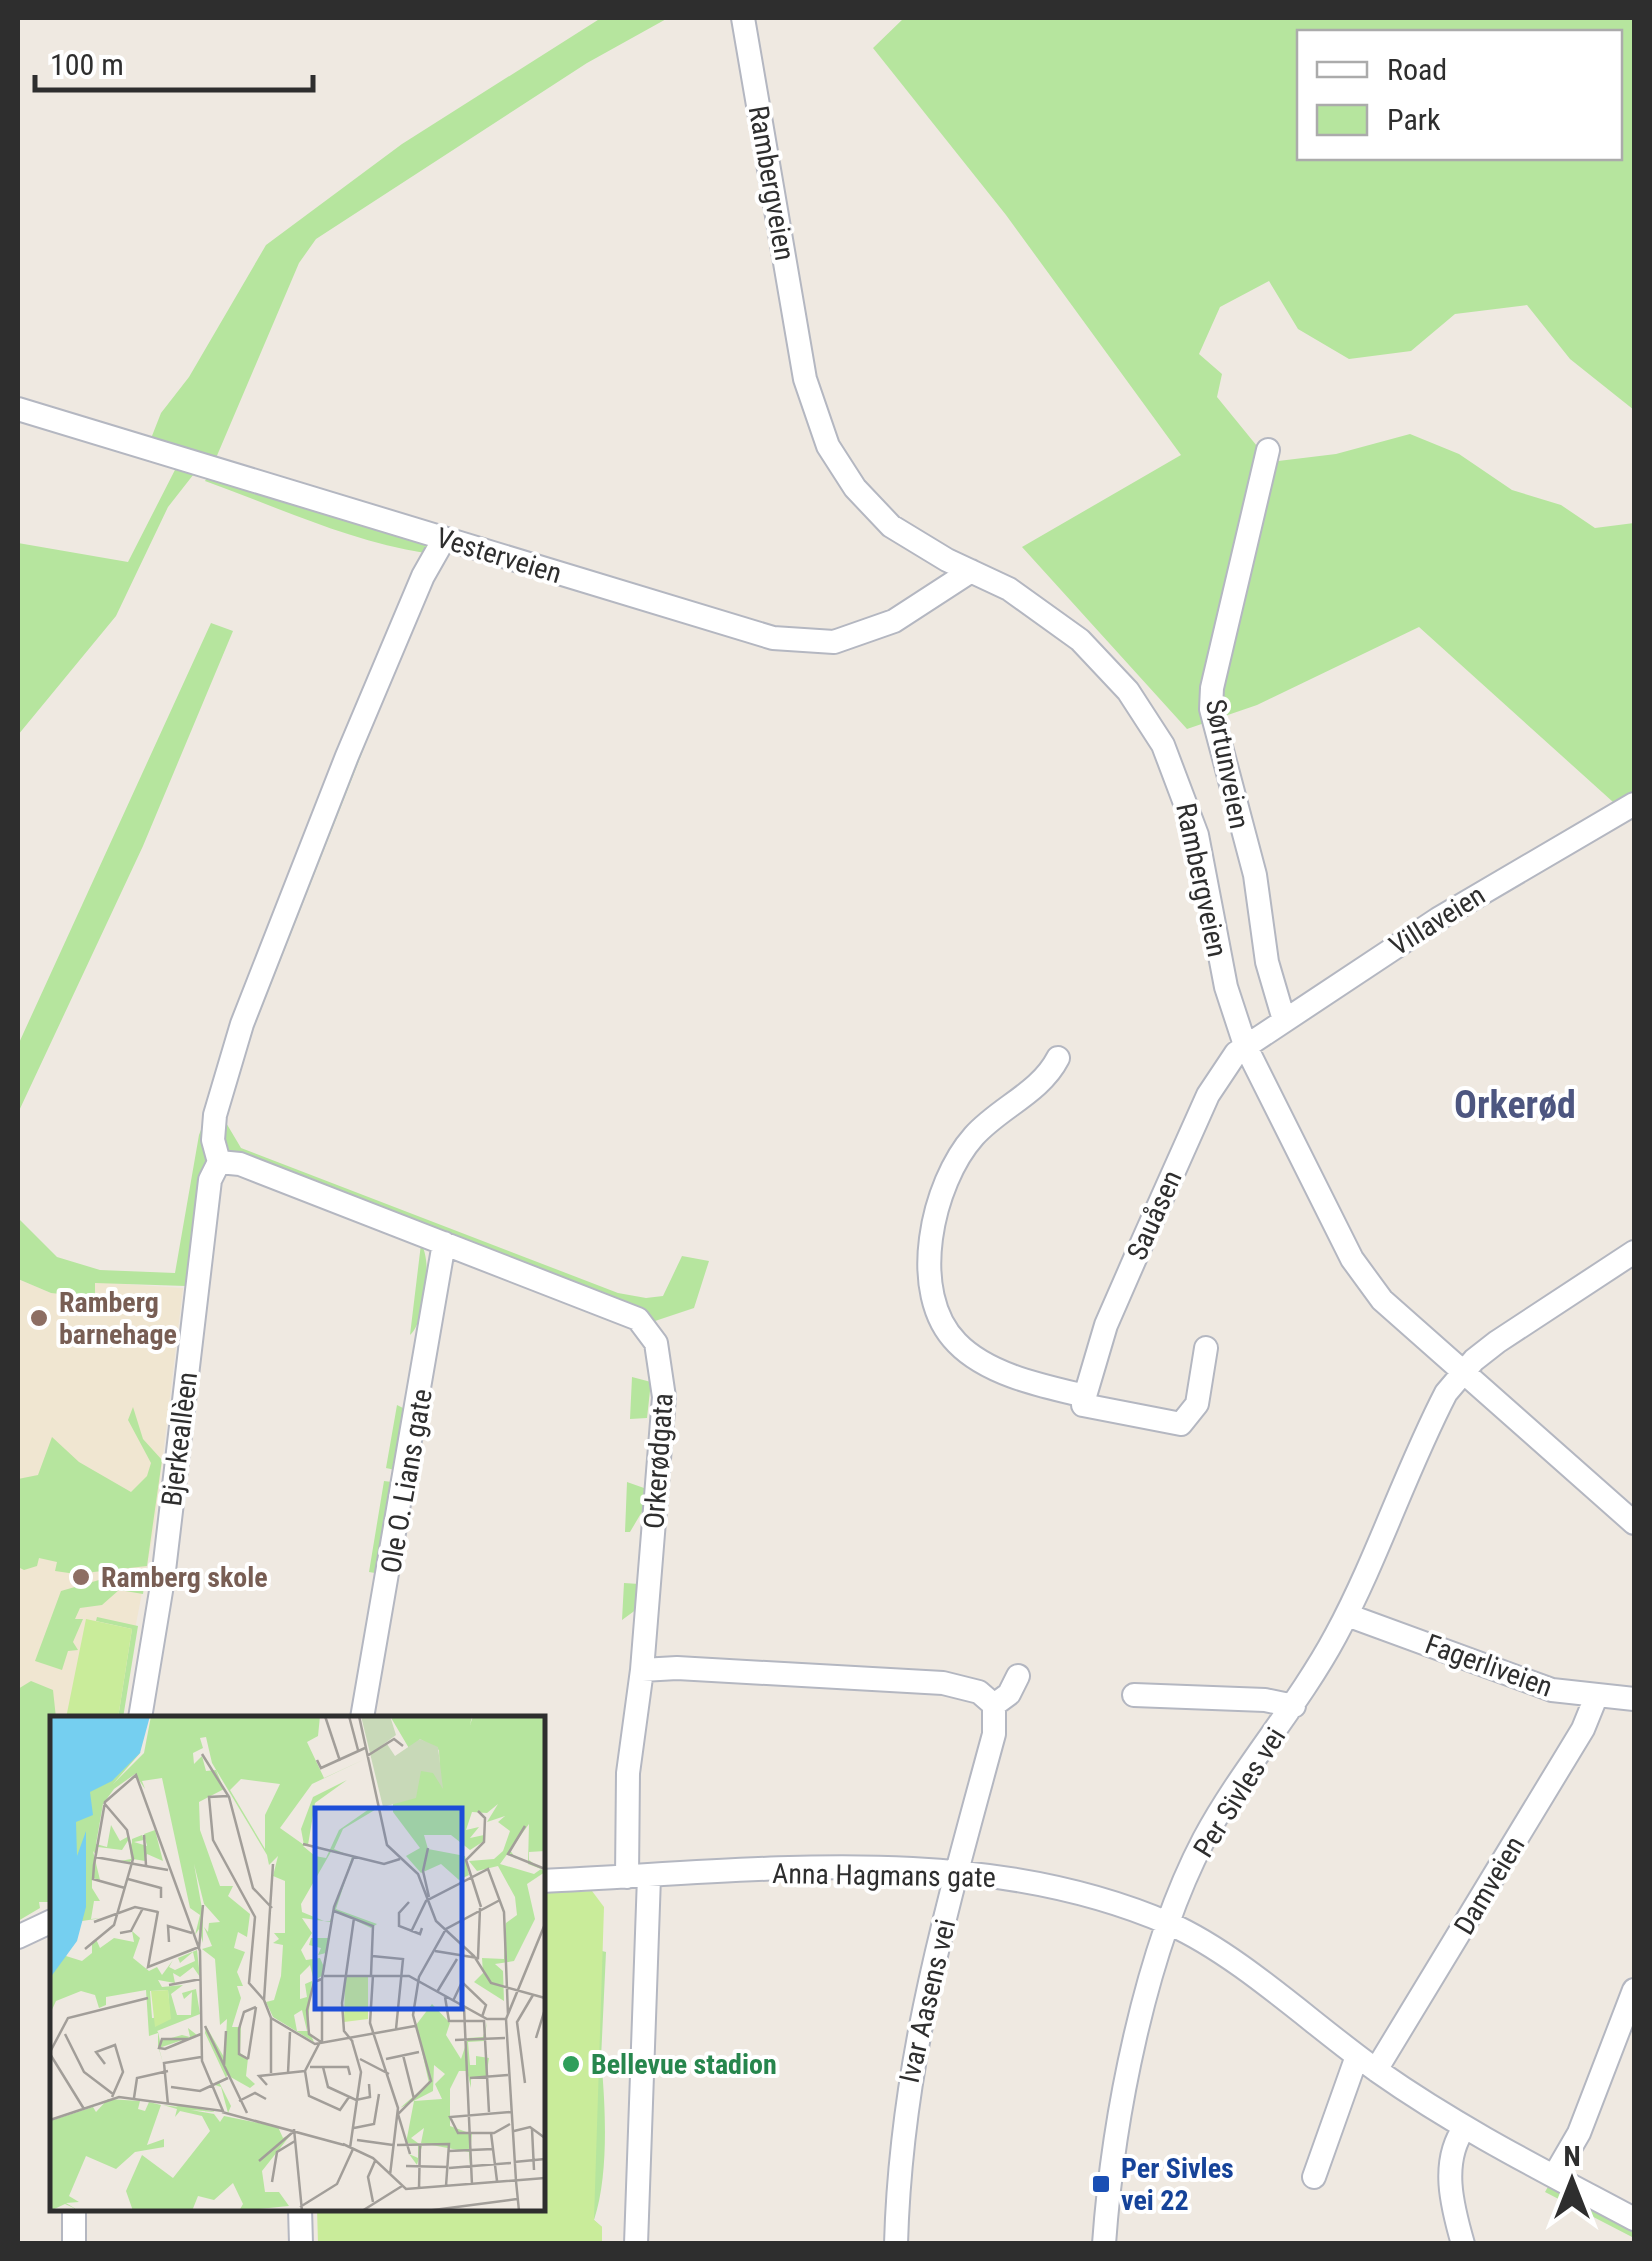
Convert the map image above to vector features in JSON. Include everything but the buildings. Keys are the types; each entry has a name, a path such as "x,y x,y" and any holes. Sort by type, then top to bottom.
{"street":[{"name":"Rambergveien","path":"742,18 804,379 820,431 846,477 880,516 908,538 1028,601 1080,640 1128,692 1163,745 1196,835 1226,987 1246,1045 1363,1278 1464,1374 1634,1523"},
{"name":"Vesterveien","path":"18,409 774,638 834,642 894,621 971,571"},
{"name":"Sørtunveien","path":"1268,450 1212,688 1211,709 1254,875 1268,962 1284,1020"},
{"name":"Bjerkeallèen","path":"140,1716 177,1465 210,1180 219,1162 215,1115 242,1024 347,756 417,589 444,539"},
{"name":"Villaveien","path":"1246,1045 1438,919 1634,804"},
{"name":"Sauåsen","path":"1084,1396 1106,1325 1208,1096 1219,1074 1246,1045"},
{"path":"1058,1058 1041,1082 985,1125 963,1151 938,1202 930,1264 942,1320 966,1351 1038,1384 1084,1396 1084,1405 1181,1424 1196,1404 1206,1348"},
{"name":"Orkerødgata","path":"219,1162 240,1164 626,1313 643,1323 656,1343 664,1397 642,1670 628,1773 638,1877 636,2244"},
{"name":"Ole O. Lians gate","path":"362,1716 444,1244"},
{"name":"Per Sivles vei","path":"1104,2244 1129,2072 1170,1924 1204,1838 1294,1706 1347,1615 1446,1392 1474,1360 1634,1252"},
{"name":"Fagerliveien","path":"1347,1615 1552,1690 1634,1699"},
{"path":"642,1670 678,1668 944,1683 979,1692 994,1705 1009,1694 1018,1676"},
{"path":"1134,1695 1265,1700 1294,1706"},
{"name":"Damveien","path":"1366,2063 1583,1729 1596,1697"},
{"name":"Ivar Aasens vei","path":"896,2244 900,2155 912,2053 994,1734 994,1705"},
{"name":"Anna Hagmans gate","path":"545,1881 957,1872 1062,1888 1170,1924 1226,1959 1366,2063 1465,2127 1634,2220"},
{"path":"18,1937 50,1922"},
{"path":"1554,2176 1579,2133 1634,1990"},
{"path":"1314,2177 1366,2063"},
{"path":"1463,2244 1450,2191 1450,2166 1465,2127"},
{"path":"74,2211 74,2244"},
{"path":"300,2211 300,2244"}],"shaded area":[{"name":"Ramberg skole","path":"18,1279 51,1293 94,1282 183,1288 154,1530 118,1716 50,1716 50,1877 18,1875"}],"green space":[{"path":"601,18 668,18 587,63 316,239 299,263 213,465 150,441 161,413 189,377 266,245 402,144"},
{"path":"904,18 1634,18 1634,410 1570,359 1527,305 1455,314 1411,351 1349,359 1298,329 1269,281 1220,307 1199,354 1222,374 1217,397 1270,462 1336,454 1410,434 1459,454 1512,490 1561,505 1595,528 1634,523 1634,804 1623,811 1419,627 1257,705 1187,729 1022,547 1181,455 1006,215 873,48"},
{"path":"178,464 197,470 168,507 116,616 18,735 18,543 128,562"},
{"path":"208,476 427,542 428,549 425,553 397,548 341,532 205,481"},
{"path":"211,623 233,631 143,846 18,1113 18,1045"},
{"path":"401,654 246,1048 225,1121 241,1148 618,1293 646,1298 663,1296 682,1256 709,1261 694,1308 652,1322 227,1153 220,1144 236,1052"},
{"path":"375,677 208,1151 186,1286 95,1283 95,1296 90,1297 51,1293 18,1279 18,1218 57,1257 100,1270 175,1273 199,1135"},
{"path":"421,1244 425,1252 426,1291 420,1318 410,1335"},
{"path":"632,1377 651,1382 647,1418 630,1419"},
{"path":"397,1405 405,1409 395,1470 386,1468"},
{"path":"133,1407 143,1439 162,1460 147,1566 76,1574 55,1571 57,1562 39,1558 37,1566 24,1570 18,1567 18,1479 38,1475 52,1437 79,1462 131,1492 147,1476 151,1463 128,1420"},
{"path":"384,1481 392,1482 375,1573 369,1572"},
{"path":"627,1482 644,1488 643,1510 630,1532 625,1532"},
{"path":"99,1580 138,1582 144,1586 143,1594 119,1590 102,1605 80,1608 75,1619 83,1619 73,1642 78,1650 68,1651 62,1670 35,1661 61,1591"},
{"path":"624,1583 639,1584 637,1609 622,1620"},
{"path":"97,1617 138,1626 123,1716 118,1716 132,1629 96,1621"},
{"path":"86,1619 132,1629 118,1716 66,1716"},
{"path":"31,1681 53,1690 56,1716 50,1716 50,1902 39,1902 40,1908 18,1921 18,1689"},
{"name":"Bellevue stadion","path":"592,1891 604,1907 594,2220 602,2227 602,2243 318,2243 317,2211 545,2211 545,1893"},
{"path":"602,1951 606,1952 601,2059 590,2060"},
{"path":"594,2069 602,2069 604,2107 604,2166 594,2220 602,2227 602,2243 578,2209"},
{"path":"1549,2185 1634,2230 1634,2238 1545,2192"}],"place":[{"name":"Ramberg barnehage","path":"39,1318"},
{"name":"Ramberg skole","path":"81,1577"},
{"name":"Bellevue stadion","path":"571,2064"},
{"name":"Per Sivles vei 22","path":"1101,2184"}],"district":[{"name":"Orkerød","path":"1515,1105"}]}
